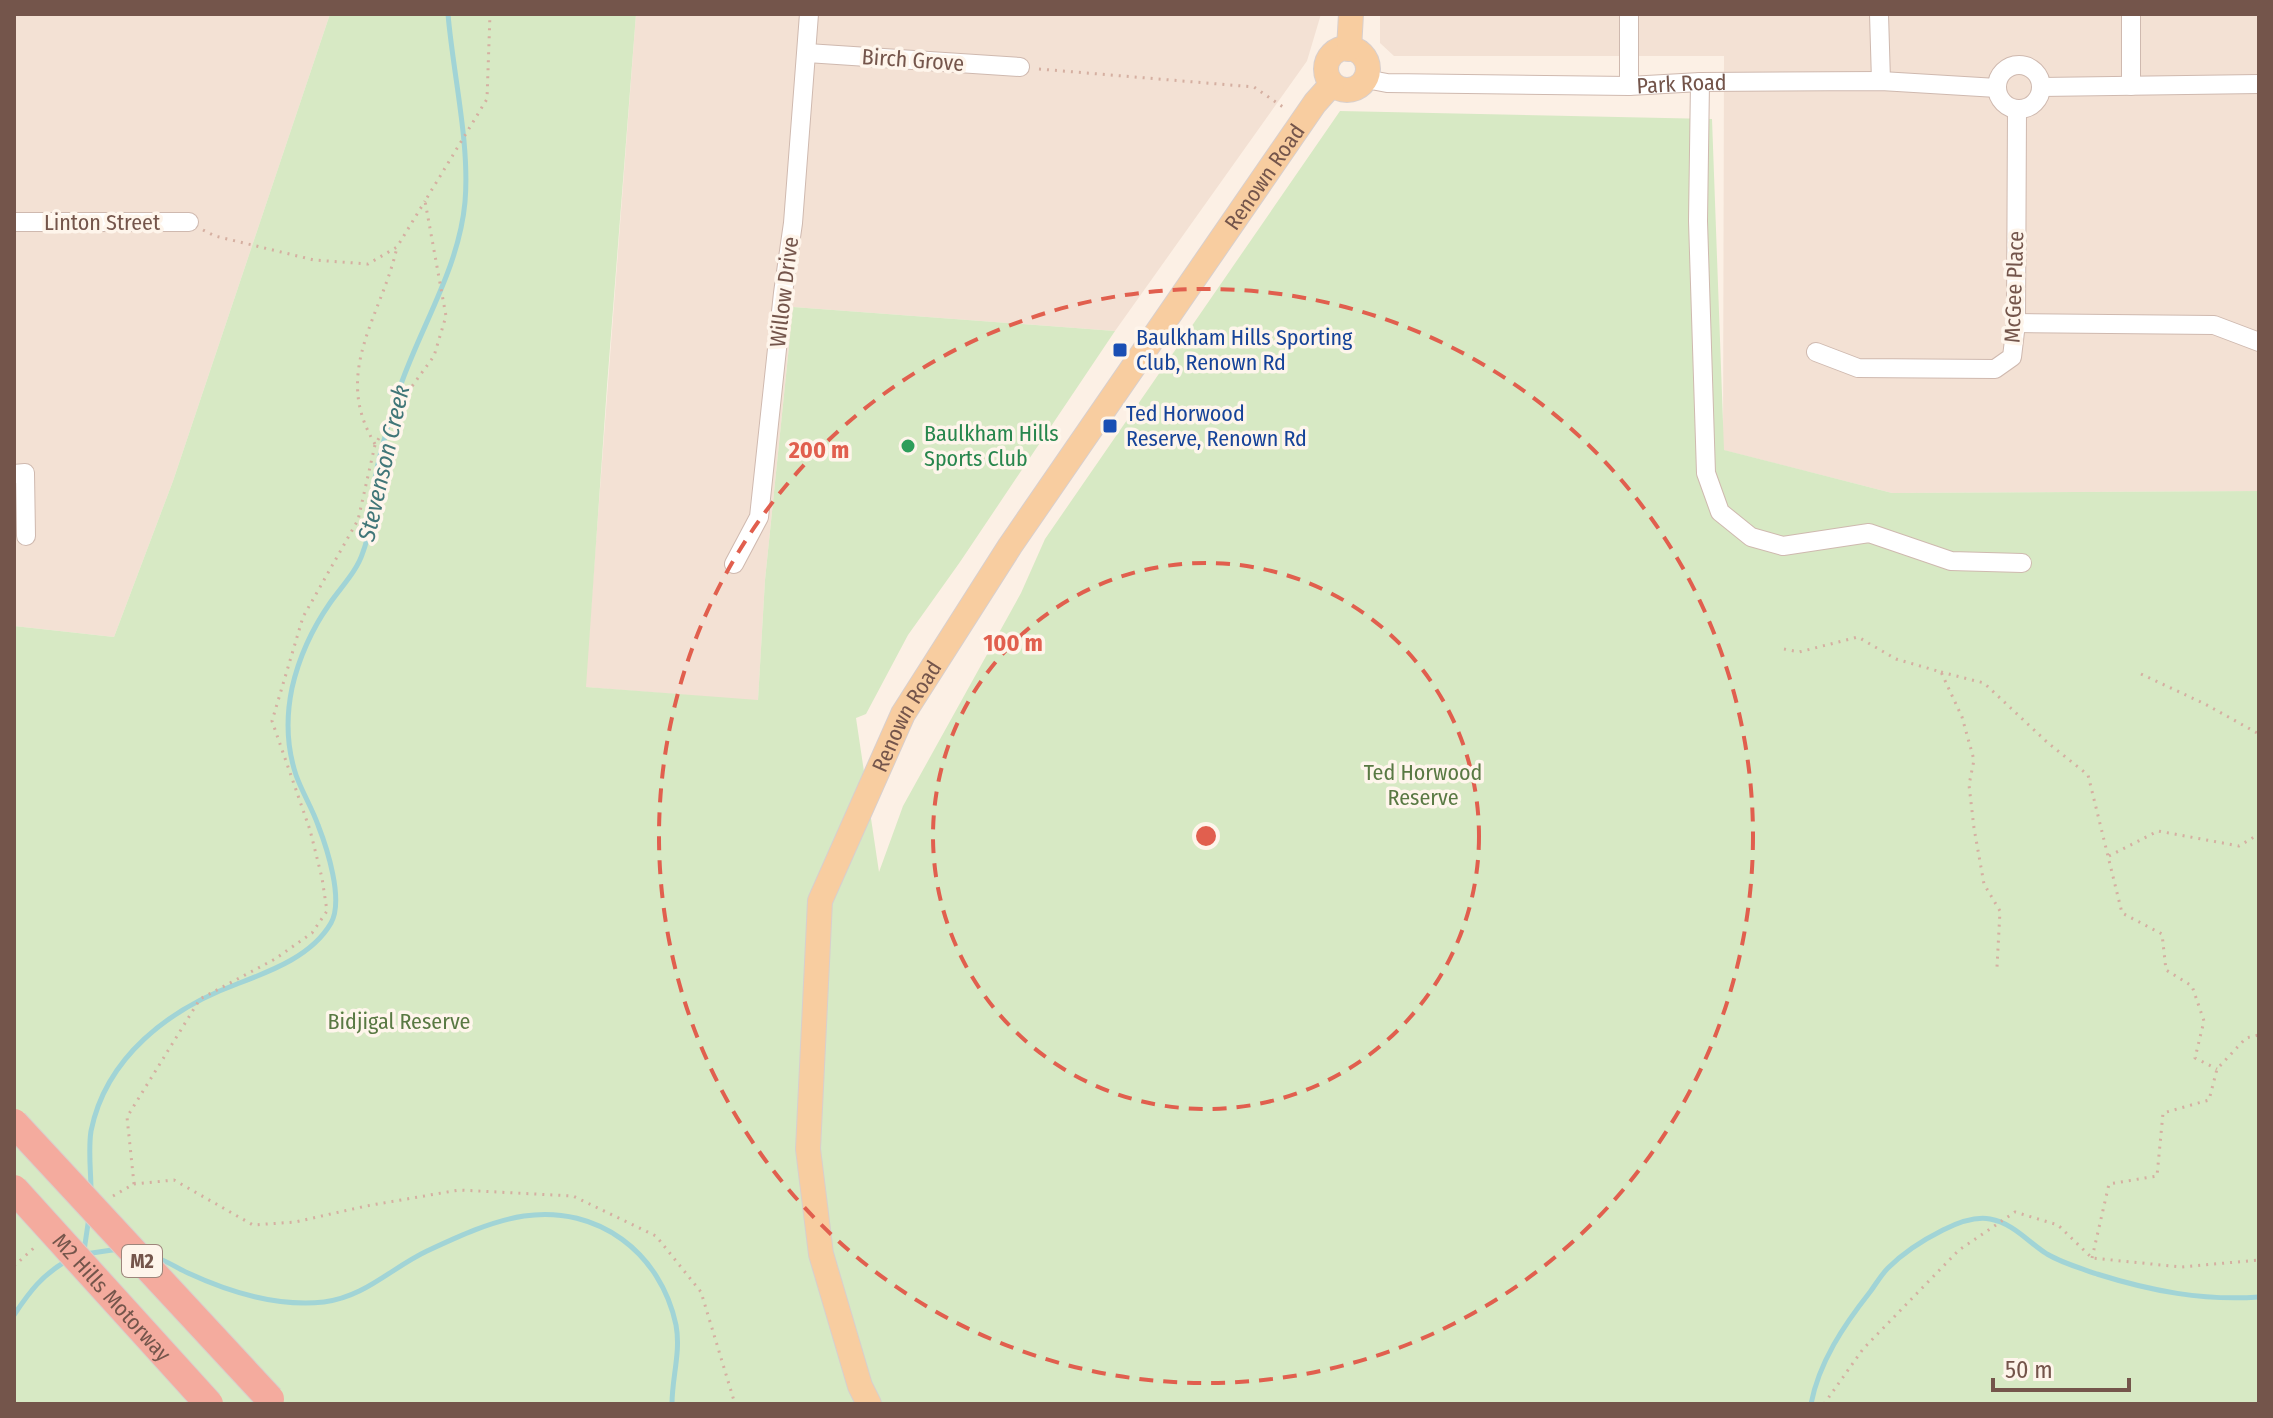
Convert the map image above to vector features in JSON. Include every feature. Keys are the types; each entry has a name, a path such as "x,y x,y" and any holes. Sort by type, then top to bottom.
{"highway":[{"name":"M2 Hills Motorway","path":"14,1123 270,1399"},
{"name":"M2 Hills Motorway","path":"14,1189 209,1404"}],"main road":[{"path":"1349,49 1351,14"},
{"path":"1342,49 1349,49 1362,54 1368,73 1357,88 1344,90 1332,84 1327,71 1330,58 1342,49"},
{"name":"Renown Road","path":"869,1404 860,1386 821,1254 808,1149 820,901 903,714 1010,546 1315,103 1332,84"}],"street":[{"name":"Willow Drive","path":"734,564 759,517 793,223 809,14"},
{"path":"1629,14 1629,86"},
{"path":"1879,14 1881,81"},
{"path":"2131,14 2131,86"},
{"name":"Birch Grove","path":"807,53 1020,67"},
{"path":"2018,65 2031,69 2040,80 2041,87 2037,100 2017,109 2001,100 1997,88 2000,75 2018,65"},
{"name":"Park Road","path":"1366,79 1387,83 1629,86 1700,82 1881,81 1997,88"},
{"path":"1700,82 1698,221 1706,473 1720,512 1751,537 1783,546 1869,533 1951,561 2022,563"},
{"path":"2041,87 2259,84"},
{"name":"McGee Place","path":"1816,352 1858,368 1995,369 2012,357 2016,323 2017,109"},
{"name":"Linton Street","path":"14,222 189,222"},
{"path":"2016,323 2214,325 2259,342"},
{"path":"14,474 25,473 26,536"}],"path":[{"path":"375,445 364,428 356,381 363,342 393,267 397,247 487,99 490,14"},
{"path":"1020,67 1254,87 1283,107"},
{"path":"134,1184 127,1117 200,999 275,959 312,933 327,911 310,830 272,721 303,617 358,520 375,445 394,411 434,356 446,316 425,201"},
{"path":"215,236 314,260 368,264 397,247"},
{"path":"1784,649 1799,652 1858,637 1896,659 1984,683 2048,743 2088,775 2122,913 2162,934 2166,970 2192,986 2204,1021 2195,1058 2217,1069"},
{"path":"1941,672 1962,717 1974,760 1969,785 1974,828 1984,884 2000,911 1997,967"},
{"path":"2141,674 2259,734"},
{"path":"2108,856 2158,831 2239,846 2259,834"},
{"path":"2092,1258 2109,1184 2157,1176 2163,1113 2209,1100 2217,1069 2246,1038 2259,1035"},
{"path":"104,1201 134,1184 174,1180 253,1225 295,1222 459,1190 573,1196 656,1236 701,1292 735,1404"},
{"path":"1824,1404 1863,1349 1959,1250 2015,1212 2058,1225 2092,1258 2181,1267 2259,1260"},
{"path":"14,1266 27,1254"}],"shaded area":[{"path":"14,14 330,14 173,481 114,637 14,626"},
{"path":"636,14 1321,14 1307,61 1115,331 793,307 765,580 758,701 585,687"},
{"path":"1380,14 2259,14 2259,491 1892,493 1723,450 1724,56 1394,56 1380,43"}],"green space":[{"path":"330,14 636,14 586,687 758,700 765,580 793,307 1115,331 908,635 866,714 856,718 879,872 903,806 1021,593 1045,539 1340,111 1712,119 1724,450 1892,493 2259,491 2259,1404 14,1404 14,626 114,637 173,481"}],"waterway":[{"name":"Stevenson Creek","path":"91,1191 91,1131 99,1104 126,1059 144,1039 188,1007 277,968 302,953 323,935 335,913 335,888 329,860 291,754 288,732 290,699 298,665 312,633 363,552 370,525 377,468 389,421 447,273 461,226 465,202 465,156 448,14"},
{"path":"155,1257 237,1292 272,1300 324,1302 365,1288 427,1251 487,1226 524,1216 577,1218 622,1239 641,1256 668,1299 677,1335 672,1404"},
{"name":"Stevenson Creek","path":"84,1251 89,1217"},
{"path":"1811,1404 1820,1373 1834,1345 1885,1271 1900,1257 1948,1227 1978,1218 1998,1221 2047,1254 2097,1274 2197,1296 2259,1297"},
{"path":"85,1254 119,1249"},
{"path":"14,1315 37,1284 68,1260"}],"place":[{"name":"Baulkham Hills Sporting Club, Renown Rd","path":"1120,350"},
{"name":"Ted Horwood Reserve, Renown Rd","path":"1110,426"},
{"name":"Baulkham Hills Sports Club","path":"908,446"}],"park label":[{"name":"Ted Horwood Reserve","path":"1423,784"},
{"name":"Bidjigal Reserve","path":"399,1021"}]}
